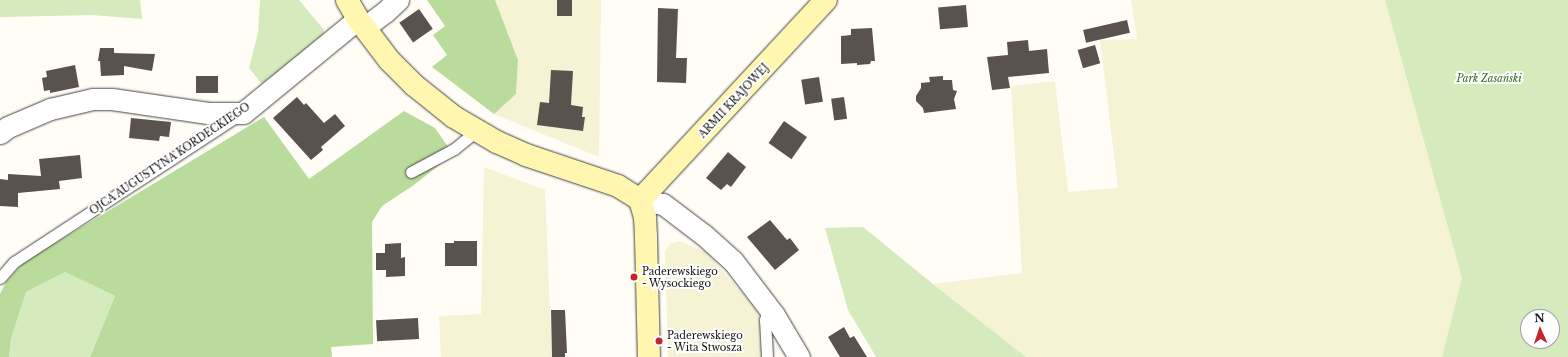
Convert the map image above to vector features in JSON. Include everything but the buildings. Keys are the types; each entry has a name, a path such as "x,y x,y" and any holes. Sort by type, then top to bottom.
{"street":[{"path":"347,0 361,23 390,60 414,85 454,117 476,130 526,155 618,186 640,200 663,204 704,235 733,261 768,307 800,357"},
{"name":"OJCA AUGUSTYNA KORDECKIEGO","path":"243,112 361,23 385,12 398,0"},
{"name":"ARMII KRAJOWEJ","path":"640,200 826,0"},
{"path":"0,132 50,109 92,99 118,100 208,112 243,112"},
{"path":"640,200 645,217 648,357"}],"lane":[{"name":"OJCA AUGUSTYNA KORDECKIEGO","path":"0,278 14,262 243,112"},
{"path":"411,172 454,149 476,130"},
{"path":"767,357 765,320 768,307"}],"shaded area":[{"path":"495,0 601,0 599,157 494,114 516,94 518,60"},
{"path":"1131,0 1385,0 1463,278 1442,357 1026,357 933,284 1022,273 1011,86 1055,81 1068,192 1118,188 1100,40 1137,39"},
{"path":"484,167 545,190 552,357 441,357 439,316 481,314"},
{"path":"679,241 706,252 759,312 763,357 668,357 665,251 670,244"}],"green space":[{"path":"0,0 140,0 142,19 92,15 0,17"},
{"path":"260,0 299,0 324,30 324,35 262,84 249,68 258,33"},
{"path":"427,0 495,0 518,60 516,94 494,114 432,67 447,55 433,35 445,26"},
{"name":"Park Zasański","path":"1385,0 1568,0 1568,357 1442,357 1462,278"},
{"path":"404,111 435,128 453,154 414,185 382,206 372,222 373,344 331,347 332,357 90,357 115,296 65,272 26,292 11,339 9,357 0,357 0,294 6,282 24,262 264,117 309,179"},
{"path":"863,227 1026,357 876,357 848,310 825,228"},
{"path":"65,272 115,296 90,357 9,357 11,339 26,292"}],"place":[{"name":"Paderewskiego - Wysockiego","path":"634,277"},
{"name":"Paderewskiego - Wita Stwosza","path":"659,341"}]}
